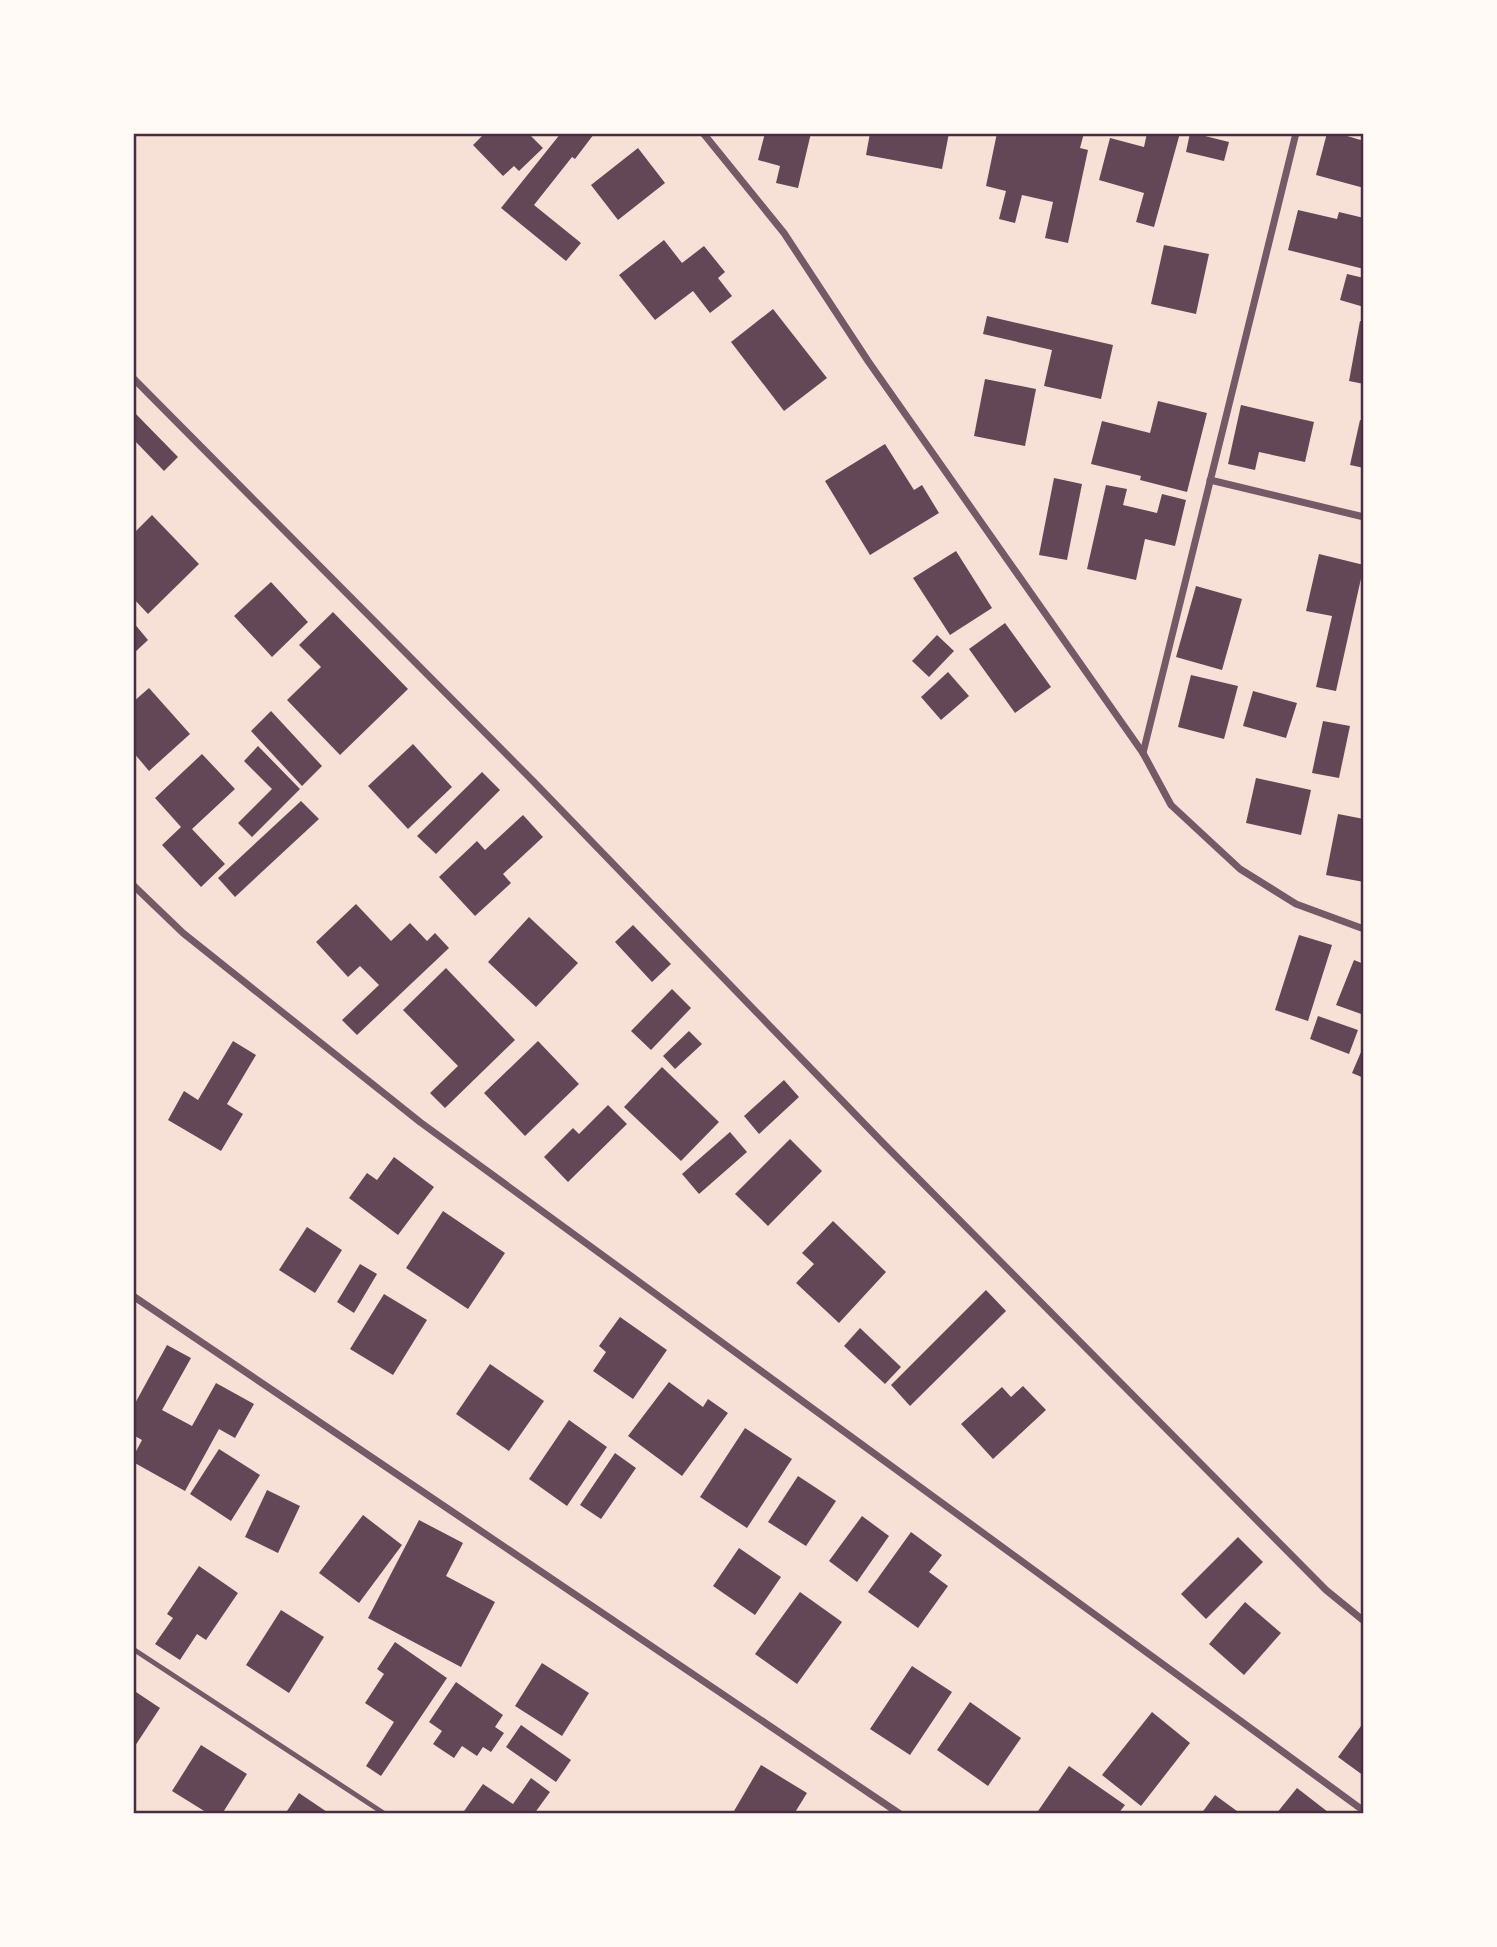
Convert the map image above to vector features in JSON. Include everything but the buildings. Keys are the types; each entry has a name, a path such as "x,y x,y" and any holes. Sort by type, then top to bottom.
{"street":[{"path":"702,133 784,233 869,361 1143,753 1171,805 1240,869 1296,904 1364,929"},
{"path":"1143,753 1296,133"},
{"path":"133,378 534,782 882,1142 1326,1590 1364,1621"},
{"path":"1210,480 1364,517"},
{"path":"133,885 183,933 420,1122 1364,1811"},
{"path":"133,1296 900,1814"}],"lane":[{"path":"133,1650 385,1814"}]}
